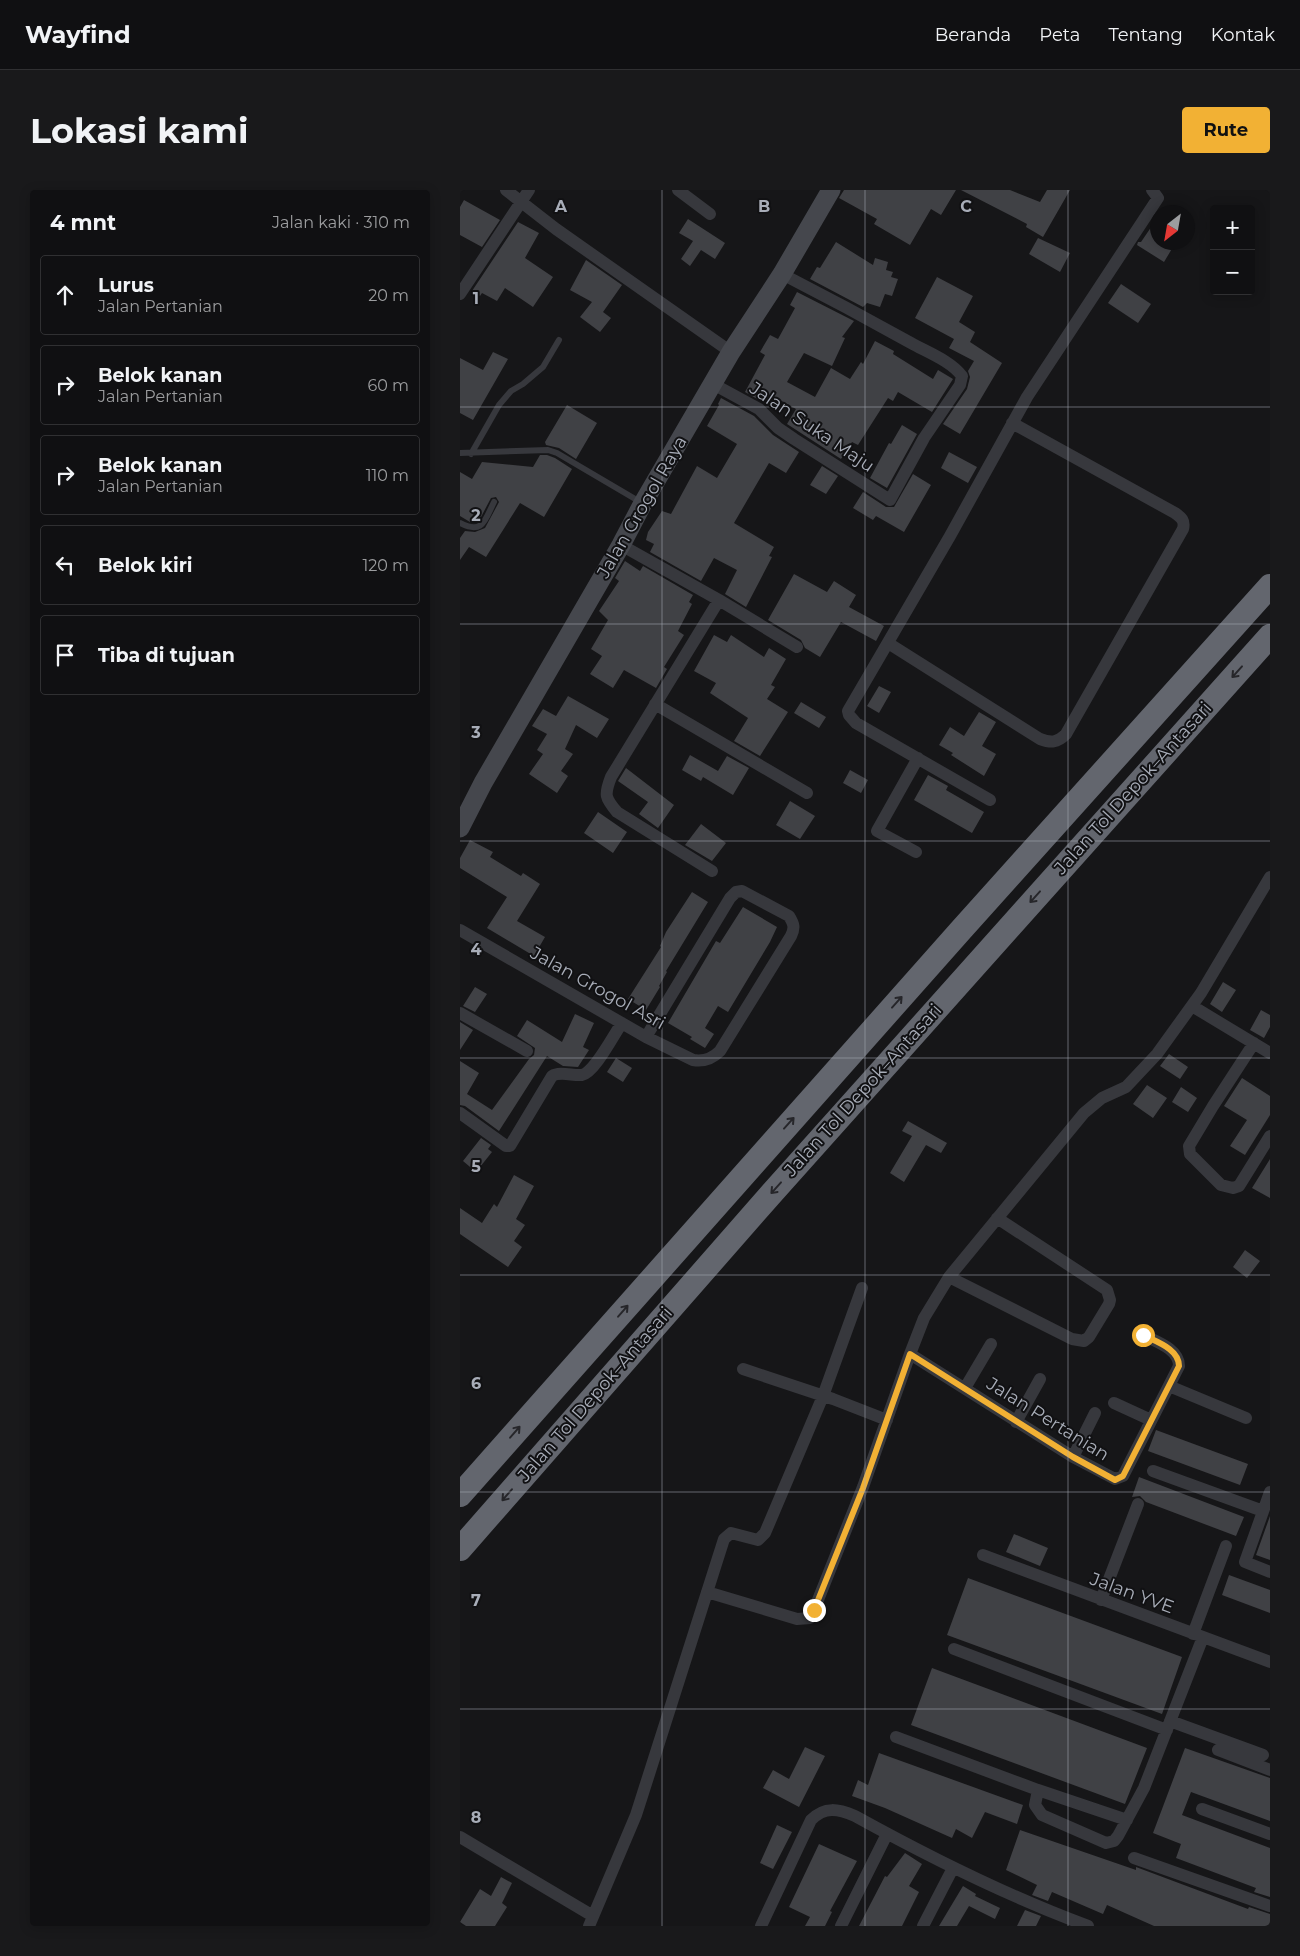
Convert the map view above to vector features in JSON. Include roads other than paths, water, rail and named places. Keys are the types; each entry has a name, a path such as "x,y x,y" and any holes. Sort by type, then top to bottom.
{"highway":[{"name":"Jalan Tol Depok–Antasari","path":"460,1495 961,930 1270,586"},
{"name":"Jalan Tol Depok–Antasari","path":"460,1549 772,1192 1270,636"}],"street":[{"path":"506,190 521,203 731,352"},
{"path":"460,294 529,190"},
{"path":"678,190 710,214"},
{"name":"Jalan Grogol Raya","path":"460,828 483,783 621,545 637,500 782,274 831,190"},
{"path":"990,800 856,723 849,715 850,706 888,643 1027,397 1158,193"},
{"name":"Jalan Suka Maju","path":"713,384 759,409 771,422 786,433 890,500 921,443 960,385 962,376 958,371 934,356 782,274"},
{"path":"888,643 1040,738 1048,742 1060,740 1069,729 1182,529 1184,523 1182,518 1175,513 1012,423"},
{"path":"621,545 797,646"},
{"path":"712,871 617,812 608,802 605,792 611,777 719,600"},
{"path":"655,704 807,793"},
{"path":"916,852 877,831 918,758"},
{"path":"707,1592 797,1619 810,1618 856,1507 924,1318 949,1277 1084,1113 1095,1103 1126,1087 1158,1054 1201,993 1270,877"},
{"name":"Jalan Grogol Asri","path":"460,930 646,1037 694,1060 701,1061 715,1056 720,1051 792,936 794,929 789,916 742,891 736,892 730,898 646,1037"},
{"path":"1192,1006 1270,1053"},
{"path":"460,1013 528,1051"},
{"path":"460,1114 506,1146 510,1146 552,1076 558,1074 579,1075 589,1072 622,1023"},
{"path":"1254,1043 1212,1106 1189,1146 1189,1150 1190,1154 1221,1184 1233,1188 1239,1186 1270,1136"},
{"path":"949,1277 1072,1339 1084,1341 1088,1338 1109,1304 1110,1300 1107,1290 998,1218"},
{"path":"460,1837 591,1921 636,1815 725,1536 731,1533 758,1540 765,1533 823,1396 862,1288"},
{"name":"Jalan Pertanian","path":"910,1354 1073,1457 1111,1478 1119,1478 1123,1476 1179,1366 1179,1360 1172,1351 1143,1335"},
{"path":"964,1388 991,1344"},
{"path":"743,1369 887,1420"},
{"path":"1016,1422 1040,1379"},
{"path":"1169,1386 1246,1418"},
{"path":"1114,1403 1151,1420"},
{"path":"1073,1457 1095,1413"},
{"path":"1153,1471 1263,1511"},
{"path":"1270,1492 1245,1562 1270,1572"},
{"path":"1101,1600 1138,1504"},
{"path":"1038,1790 1035,1806 1042,1815 1106,1843 1114,1841 1118,1836 1144,1788 1168,1726 1226,1546"},
{"name":"Jalan YVE","path":"983,1555 1270,1662"},
{"path":"954,1649 1168,1726 1263,1755"},
{"path":"896,1737 1038,1790 1127,1820"},
{"path":"1218,1750 1270,1770"},
{"path":"761,1926 811,1820 818,1813 825,1810 838,1809 1014,1897 1088,1926"},
{"path":"1202,1809 1270,1834"},
{"path":"841,1926 888,1834"},
{"path":"1134,1858 1270,1906"},
{"path":"923,1926 953,1868"}],"lane":[{"path":"471,454 510,391 523,384 543,367 559,340"},
{"path":"460,453 548,450 557,453 637,500"},
{"path":"460,523 471,528 480,527 494,502"}]}
